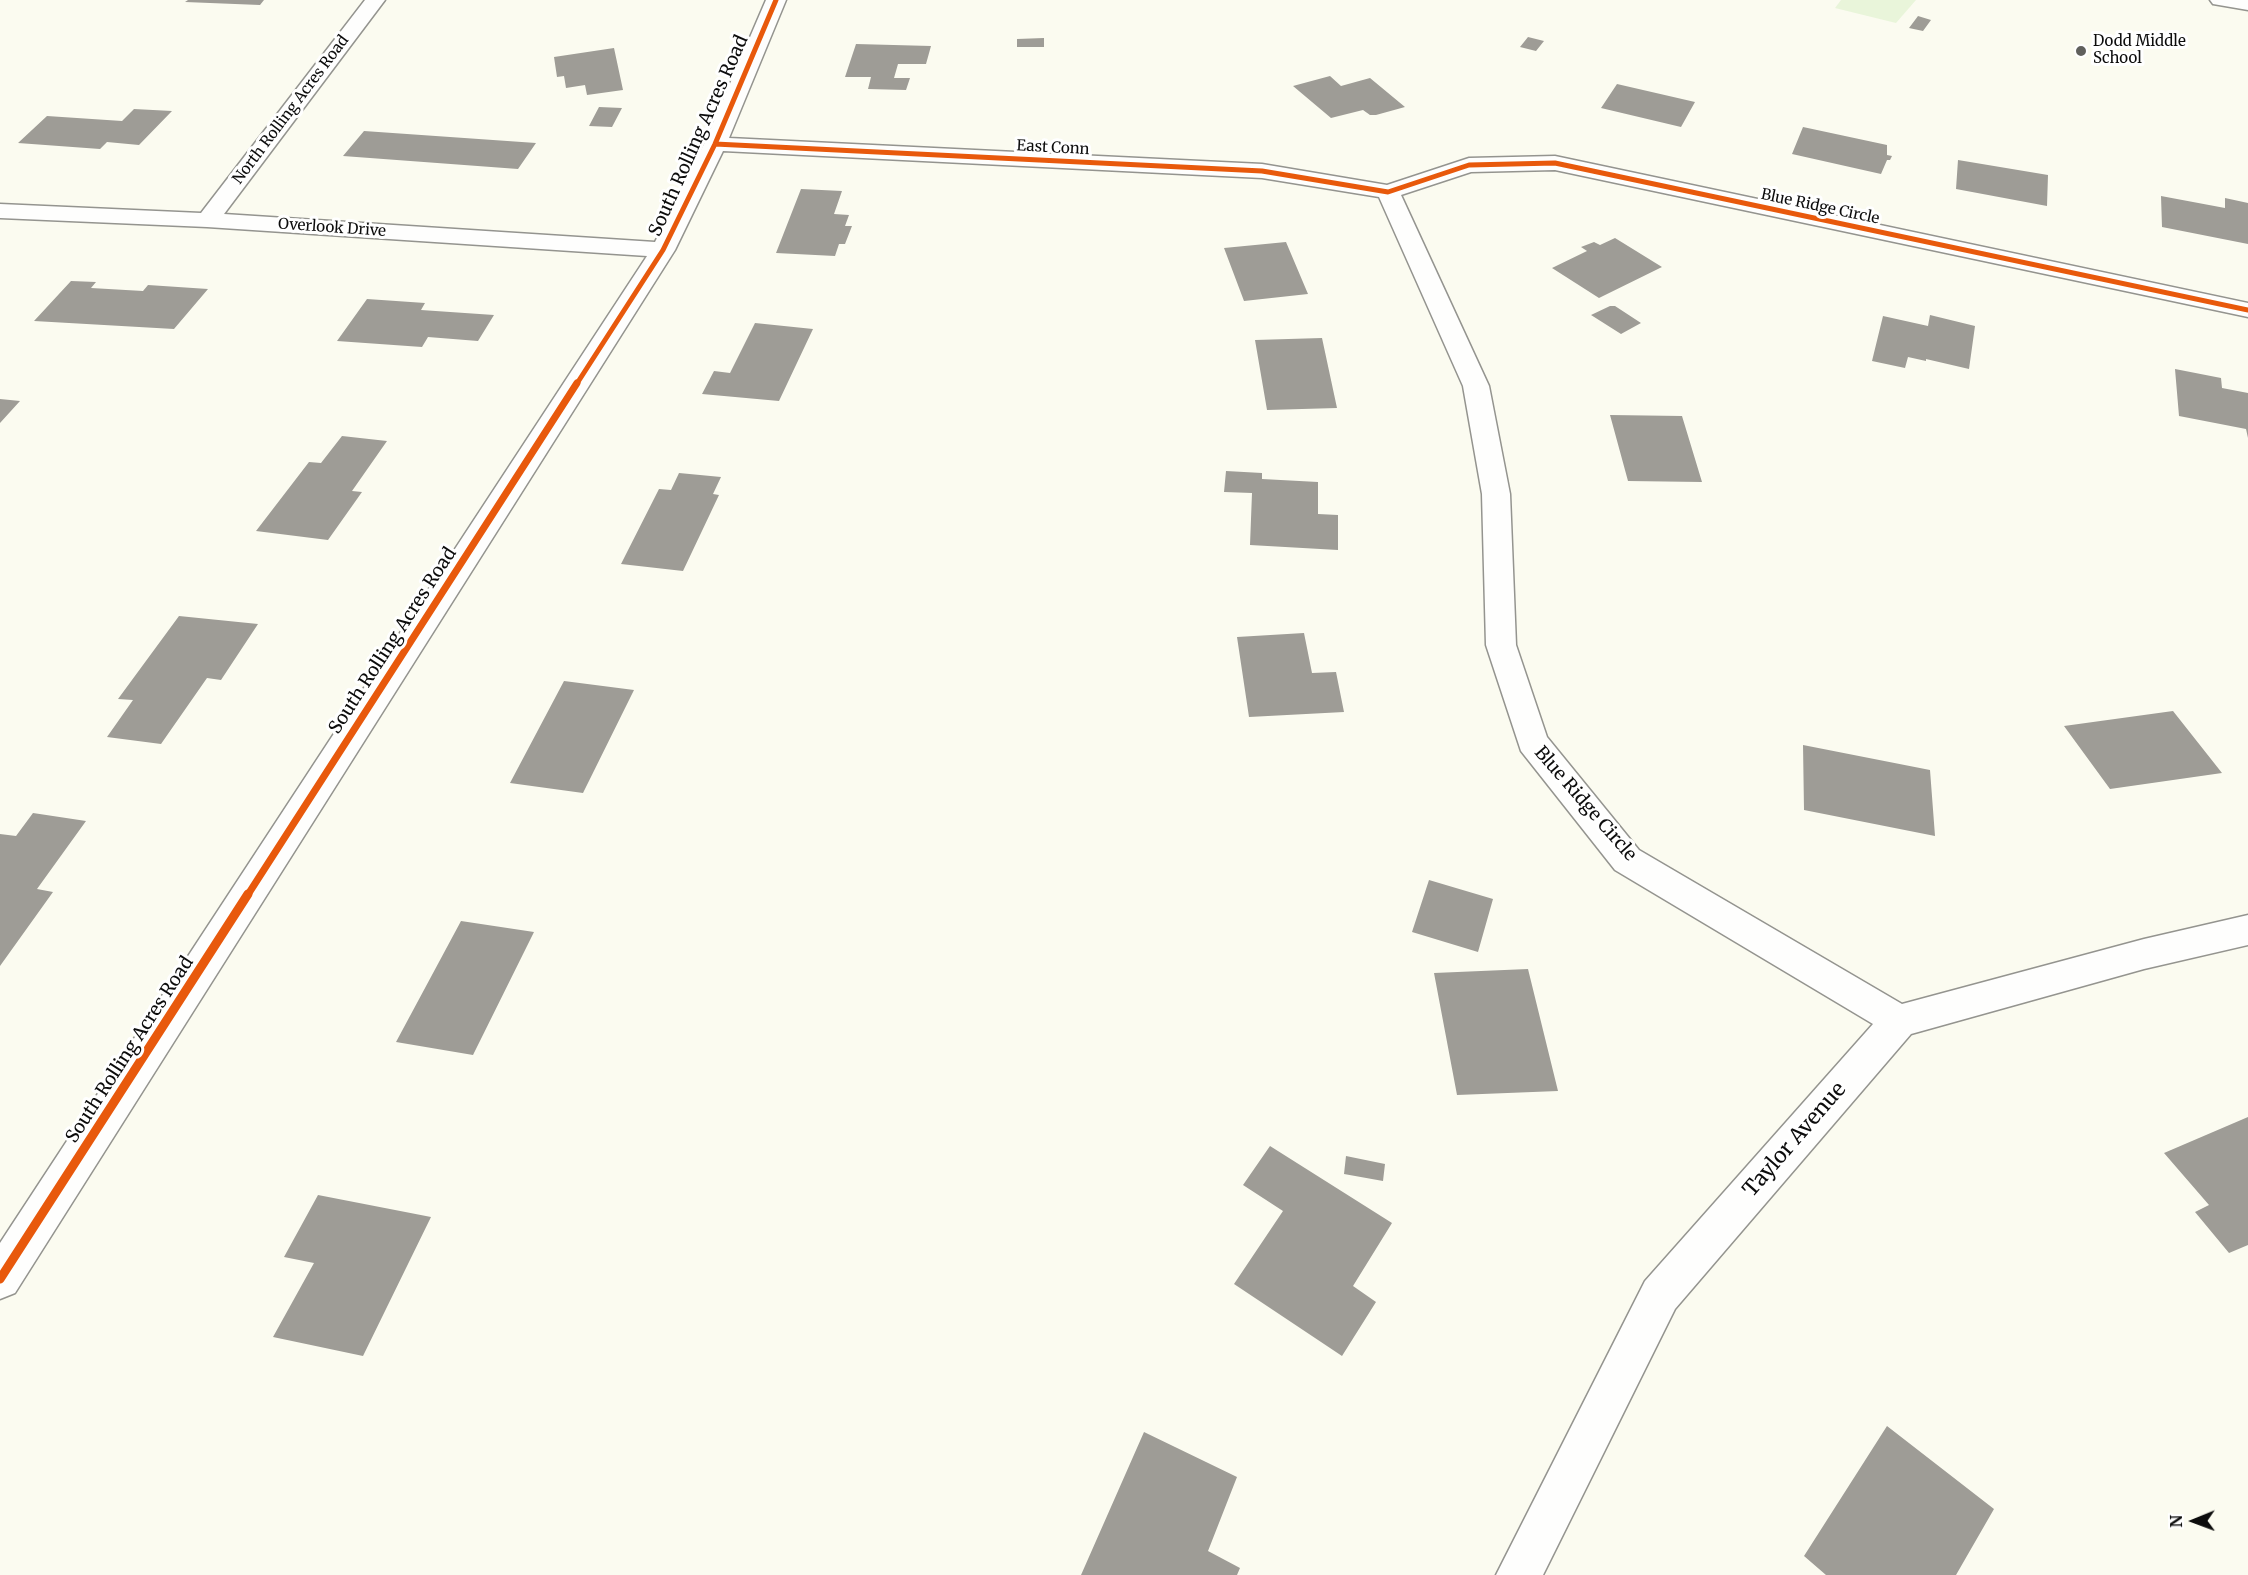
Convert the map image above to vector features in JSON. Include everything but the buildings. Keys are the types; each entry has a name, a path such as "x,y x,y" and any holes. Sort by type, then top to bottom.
{"street":[{"name":"North Rolling Acres Road","path":"207,220 375,0"},
{"name":"South Rolling Acres Road","path":"0,1279 663,250 715,144 776,0"},
{"path":"2220,0 2248,4"},
{"name":"East Conn","path":"715,144 1262,171 1388,192"},
{"name":"Blue Ridge Circle","path":"1899,1022 1627,860 1532,742 1501,645 1496,494 1476,386 1388,192 1469,165 1555,163 2248,310"},
{"name":"Overlook Drive","path":"0,211 207,220 663,250"},
{"path":"0,235 24,212"},
{"path":"1899,1022 2144,954 2248,930"},
{"name":"Taylor Avenue","path":"1520,1575 1660,1295 1899,1022"}],"green space":[{"path":"1841,0 1916,0 1896,23 1835,8"}],"cycle path":[{"path":"0,1279 663,250 715,144 776,0"},
{"path":"715,144 1262,171 1388,192 1469,165 1555,163 2248,310"}],"place":[{"name":"Dodd Middle School","path":"2081,51"}]}
